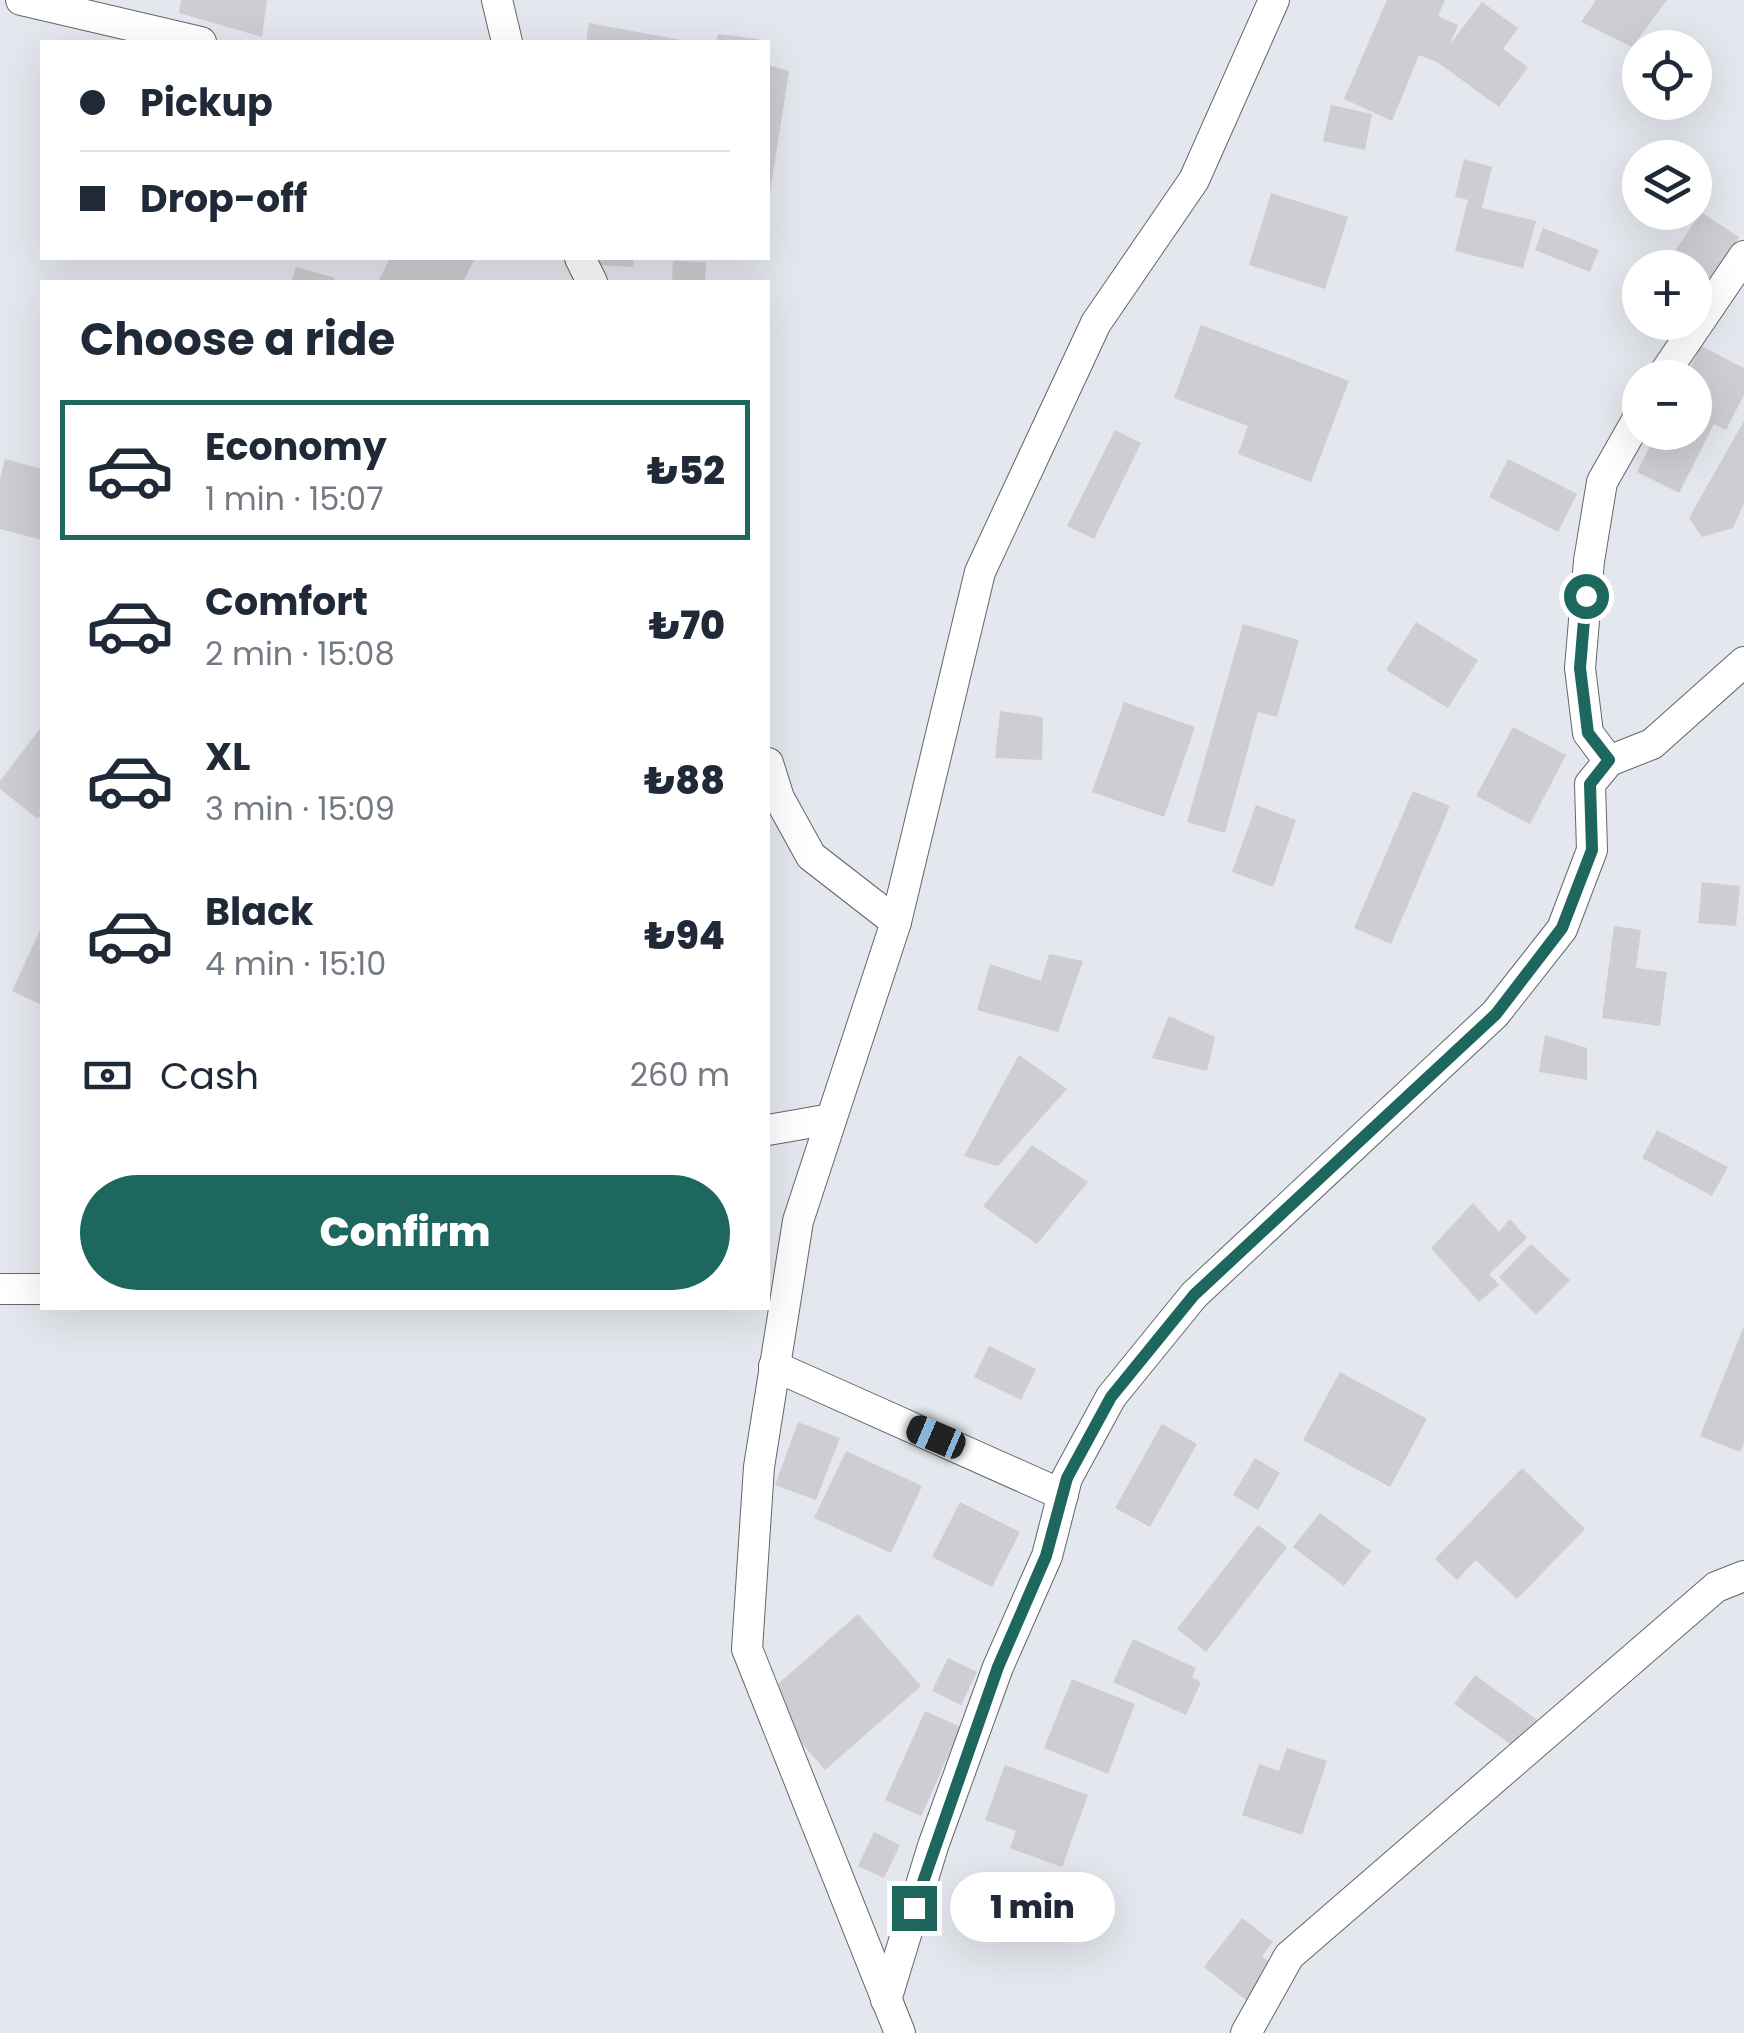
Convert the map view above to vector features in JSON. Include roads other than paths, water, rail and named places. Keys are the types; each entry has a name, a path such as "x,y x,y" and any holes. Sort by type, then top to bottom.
{"street":[{"path":"21,0 193,40"},
{"path":"498,0 507,40"},
{"path":"900,2033 747,1649 758,1467 798,1221 896,922 980,572 1096,324 1194,180 1274,0"},
{"path":"1673,360 1744,256"},
{"path":"1609,760 1588,733 1580,668 1602,482 1622,447"},
{"path":"886,2000 933,1846 998,1667 1046,1556 1067,1478 1111,1397 1194,1295 1496,1014 1562,928 1592,850 1590,784 1609,760 1652,744 1744,662"},
{"path":"770,769 779,798 811,856 896,922"},
{"path":"770,1130 831,1119"},
{"path":"0,1289 40,1289"},
{"path":"774,1366 1063,1494"},
{"path":"1246,2033 1290,1956 1716,1587 1744,1576"}]}
